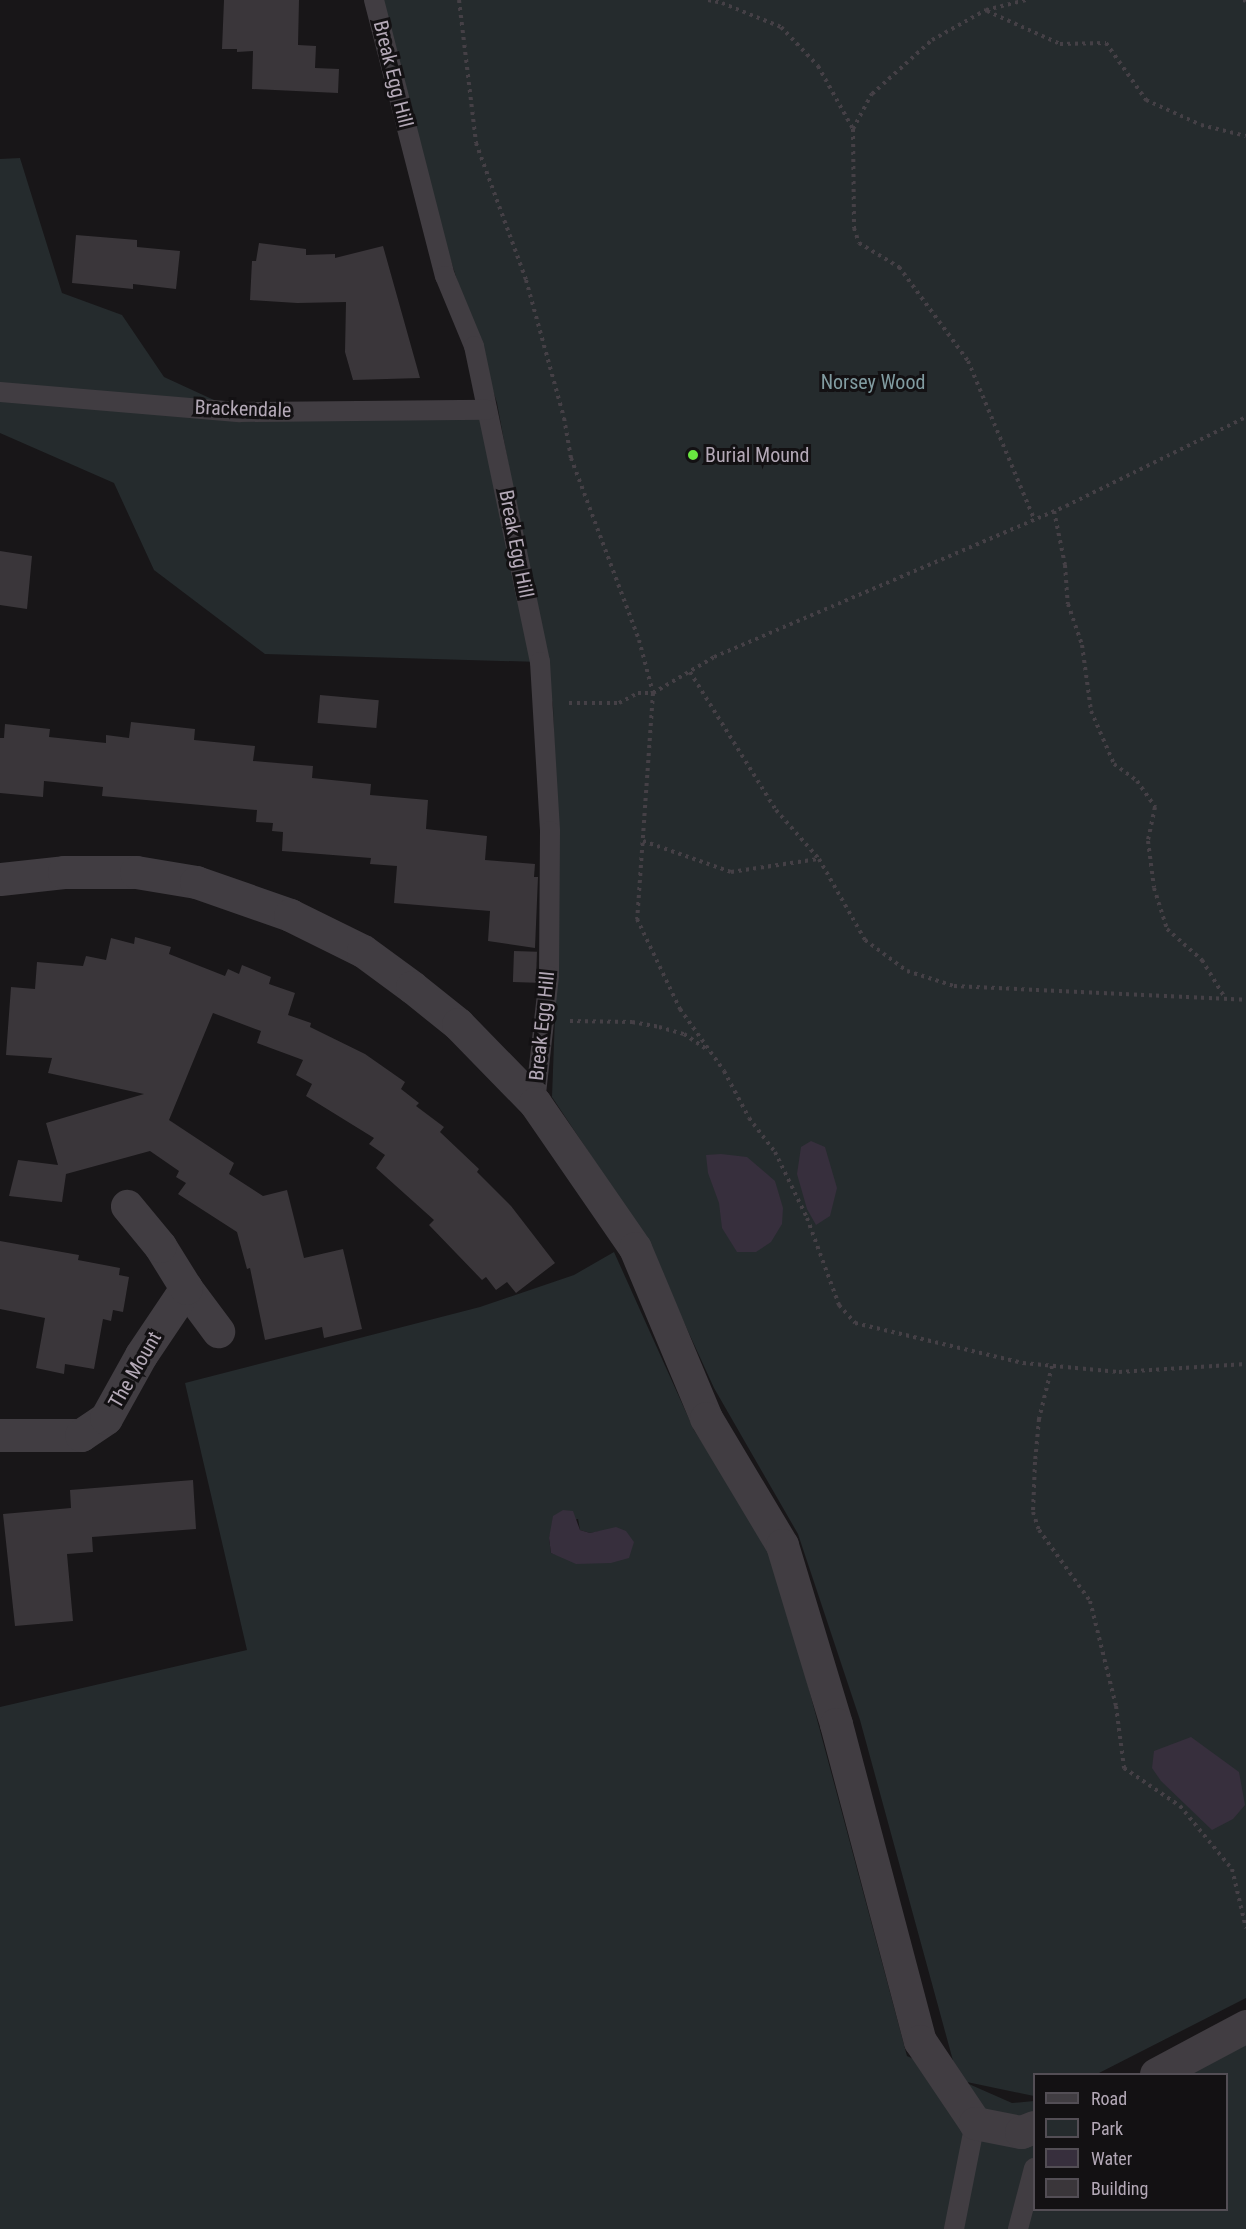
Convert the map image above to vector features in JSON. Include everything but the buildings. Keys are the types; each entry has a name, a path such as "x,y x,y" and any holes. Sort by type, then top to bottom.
{"street":[{"path":"0,879 64,872 136,872 196,882 290,915 363,951 412,987 458,1024 535,1103 635,1248 706,1418 782,1545 836,1724 920,2041 975,2123 1021,2132 1033,2128"},
{"path":"127,1206 160,1246 186,1288 218,1331"},
{"name":"The Mount","path":"0,1435 81,1435 106,1418 141,1355 186,1288"},
{"path":"1158,2073 1246,2026"}],"lane":[{"name":"Break Egg Hill","path":"374,0 445,276 474,346 540,662 550,831 549,976 535,1103"},
{"name":"Brackendale","path":"0,392 240,412 487,410"},
{"path":"954,2229 975,2123"},
{"path":"1018,2229 1033,2175"}],"path":[{"path":"459,0 476,143 526,280 564,418 571,459 639,640 654,693 637,919 680,1009 712,1053 749,1118 775,1152 807,1218 839,1305 855,1323 1023,1363 1119,1372 1246,1364"},
{"path":"708,0 722,3 781,27 818,66 853,129 854,228 859,243 898,267 968,361 1034,519"},
{"path":"853,129 872,94 932,40 986,10 1026,0"},
{"path":"986,10 1060,44 1106,43 1146,100 1201,124 1246,136"},
{"path":"544,703 619,703 638,693 654,693 714,657 1054,511 1246,417"},
{"path":"1054,511 1065,564 1068,604 1082,645 1091,711 1114,764 1137,781 1155,807 1148,841 1154,888 1167,929 1202,960 1225,999"},
{"path":"690,672 776,810 819,859 866,940 908,971 954,986 1246,1000"},
{"path":"642,841 731,872 819,859"},
{"path":"566,1021 632,1022 659,1027 684,1034 712,1053"},
{"path":"1052,1366 1039,1419 1035,1462 1033,1512 1039,1530 1090,1601 1116,1706 1124,1768 1180,1806 1232,1869 1246,1929"}],"green space":[{"name":"Norsey Wood","path":"375,0 1246,0 1246,1998 1099,2073 1033,2073 1033,2096 962,2081 1012,2103 1033,2101 1033,2211 1228,2211 1228,2073 1158,2073 1246,2026 1246,2229 0,2229 0,1707 247,1650 185,1383 480,1307 574,1275 614,1252 694,1430 772,1551 907,2056 958,2079 860,1720 798,1534 714,1388 645,1237 552,1097 559,908 553,706 497,403 425,181","holes":["578,1519 580,1530 590,1533 601,1531 563,1557 551,1553 549,1538 553,1525"]},
{"path":"20,158 62,293 122,315 164,377 240,412 487,410 540,662 265,654 154,570 114,483 0,433 0,159"}],"water":[{"path":"811,1141 825,1147 837,1188 830,1216 816,1225 807,1209 797,1174 801,1147"},
{"path":"706,1155 747,1157 775,1181 783,1208 782,1224 771,1242 756,1252 737,1252 722,1228 719,1203 708,1173"},
{"path":"563,1510 573,1511 580,1530 590,1533 616,1527 626,1531 634,1542 629,1558 611,1563 576,1564 551,1553 549,1538 553,1516"},
{"path":"1191,1737 1239,1772 1245,1805 1233,1819 1212,1830 1161,1781 1152,1768 1154,1751"}],"place":[{"name":"Burial Mound","path":"693,455"}]}
